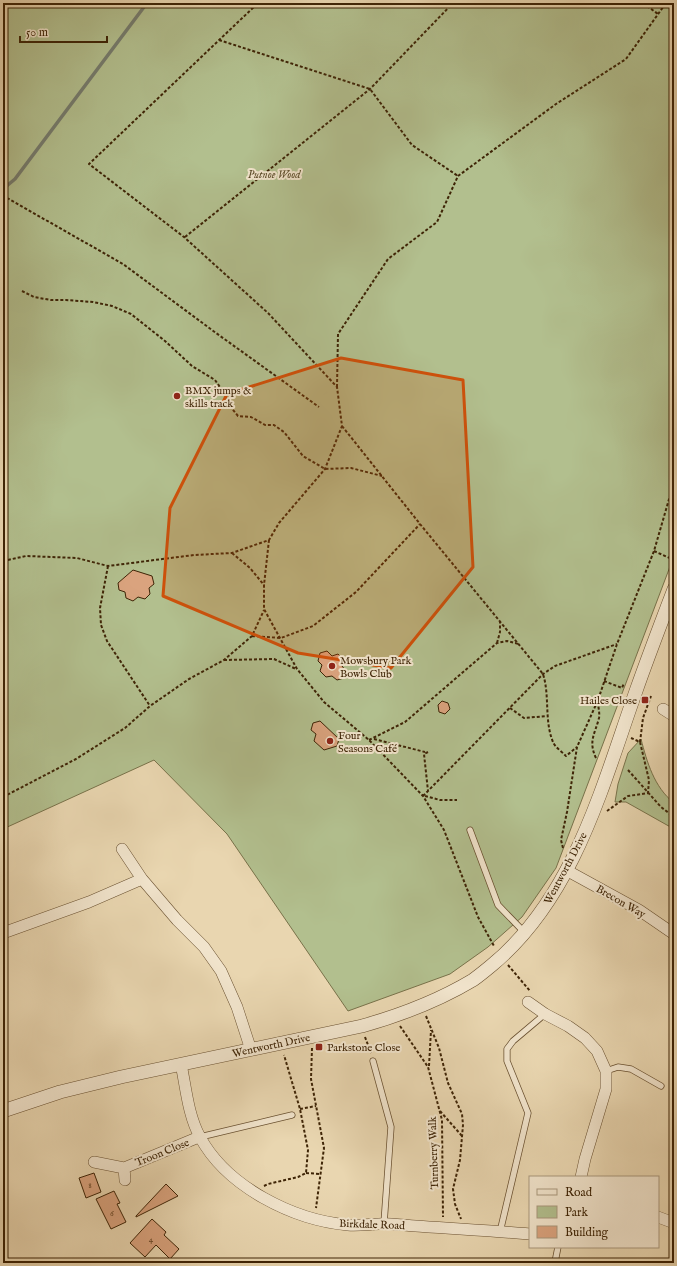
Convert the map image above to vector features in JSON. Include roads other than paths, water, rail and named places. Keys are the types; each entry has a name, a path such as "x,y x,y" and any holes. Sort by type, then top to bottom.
{"street":[{"name":"Wentworth Drive","path":"3,1111 60,1092 181,1064 362,1026 394,1017 422,1006 474,979 501,957 525,933 547,904 569,864 604,785 636,690 674,589"},
{"path":"663,709 674,716"},
{"path":"122,850 142,879 177,920 204,947 220,971 237,1007 251,1050"},
{"name":"Brecon Way","path":"569,864 674,934"},
{"path":"3,933 90,902 142,879"},
{"path":"528,1002 585,1038 597,1051 606,1071 606,1089 581,1176"},
{"name":"Birkdale Road","path":"181,1064 190,1110 199,1137 219,1165 243,1186 278,1205 314,1219 349,1225 384,1223 529,1234"},
{"name":"Troon Close","path":"94,1162 124,1168 199,1137"},
{"name":"Troon Close","path":"124,1168 125,1180"},
{"path":"659,1217 674,1223"}],"lane":[{"path":"470,830 498,905 525,933"},
{"path":"500,1232 528,1113 507,1061 507,1049 512,1041 545,1014"},
{"path":"373,1061 391,1127 384,1223"},
{"path":"606,1071 618,1067 631,1069 661,1086"},
{"path":"199,1137 292,1115"},
{"path":"555,1262 558,1248"}],"waterway":[{"path":"3,189 15,179 147,3"}],"place":[{"name":"BMX jumps & skills track","path":"177,396"},
{"name":"Mowsbury Park Bowls Club","path":"332,666"},
{"name":"Hailes Close","path":"645,700"},
{"name":"Four Seasons Café","path":"330,741"},
{"name":"Parkstone Close","path":"319,1047"}],"park label":[{"name":"Putnoe Wood","path":"274,174"}]}
